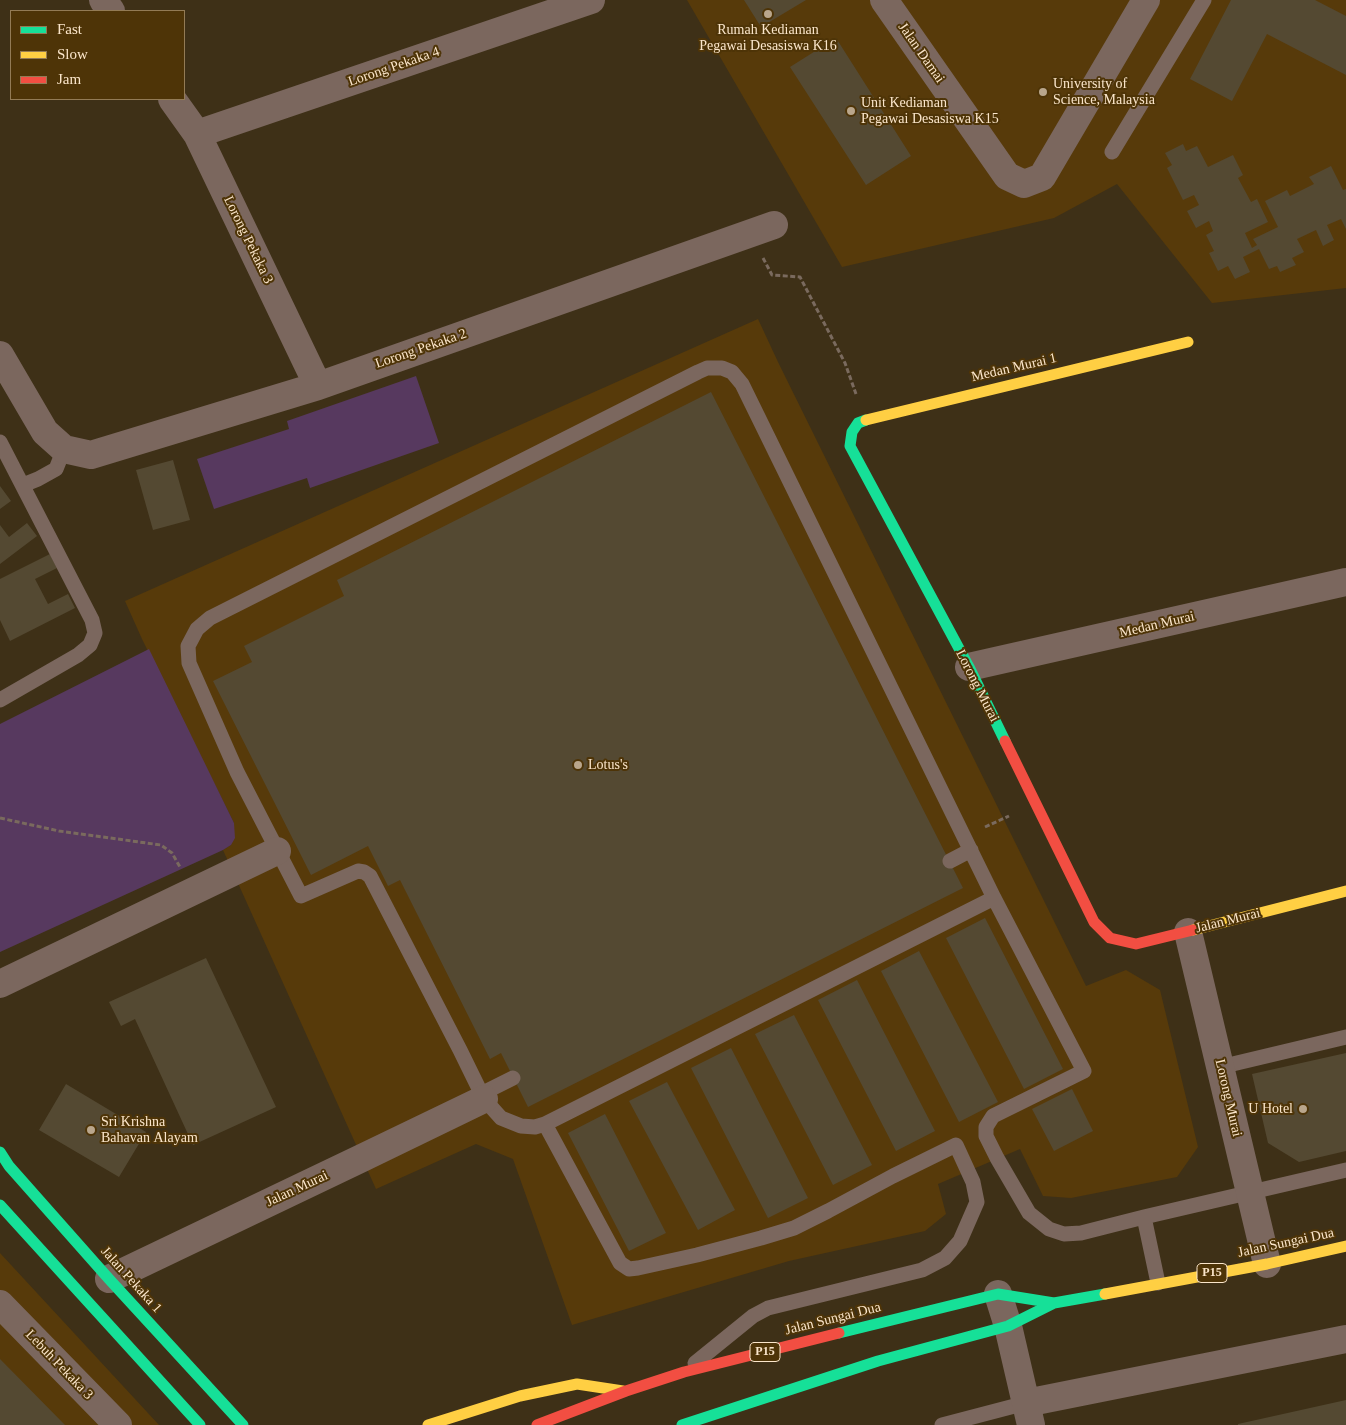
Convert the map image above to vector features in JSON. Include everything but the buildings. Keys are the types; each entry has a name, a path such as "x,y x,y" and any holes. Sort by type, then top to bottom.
{"main road":[{"name":"Medan Murai 1","path":"852,432 858,423 879,416 1188,342"},
{"name":"Lorong Murai","path":"852,432 850,446 968,667 1094,922 1110,938"},
{"name":"Jalan Murai","path":"1110,938 1136,944 1346,891"},
{"name":"Jalan Pekaka 1","path":"0,1152 9,1166 243,1425"},
{"path":"0,1205 200,1425"},
{"name":"Jalan Sungai Dua","path":"682,1425 878,1361 1008,1326 1054,1303 1267,1264 1346,1246"},
{"name":"Jalan Sungai Dua","path":"537,1425 626,1391 684,1372 958,1303 998,1294 1054,1303"},
{"path":"428,1425 520,1396 577,1384 626,1391"}],"street":[{"name":"Lorong Pekaka 4","path":"197,134 591,0"},
{"name":"Jalan Damai","path":"884,0 1007,176 1024,184 1042,177 1146,0"},
{"name":"Lorong Pekaka 3","path":"173,100 197,134 318,386"},
{"name":"Lorong Pekaka 2","path":"64,449 90,455 318,386 762,229"},
{"path":"0,355 45,432 64,449"},
{"name":"Medan Murai","path":"968,667 1346,582"},
{"path":"0,984 277,851"},
{"name":"Lorong Murai","path":"1188,932 1267,1264"},
{"name":"Jalan Murai","path":"109,1278 362,1158 482,1096"},
{"path":"998,1294 1008,1326 1029,1414 1346,1339"},
{"name":"Lebuh Pekaka 3","path":"0,1304 118,1425"}],"lane":[{"path":"1112,152 1204,0"},
{"path":"994,898 545,1124 534,1127 521,1126 501,1118 482,1096 370,876 358,871 301,896 238,772 189,663 188,646 197,629 210,618 707,368 722,368 732,372 742,384 994,898 1084,1071 993,1116 986,1127 986,1136 1029,1213 1049,1229 1064,1234 1081,1234 1144,1217 1346,1170"},
{"path":"0,442 92,620 95,633 90,645 78,655 0,700"},
{"path":"23,485 38,480 56,469 64,449"},
{"path":"950,861 968,843"},
{"path":"1220,1067 1346,1037"},
{"path":"482,1096 513,1078"},
{"path":"545,1124 620,1263 629,1269 697,1255 794,1228 892,1176 956,1145 973,1182 977,1202 960,1241 945,1258 922,1270 768,1308 753,1316 684,1372"},
{"path":"1144,1217 1158,1283"},
{"path":"942,1425 1029,1414"}],"path":[{"path":"762,229 772,275 800,278 845,363 865,420"},
{"path":"968,843 1004,818 1036,806"},
{"path":"0,818 59,831 161,845 172,853 181,868"}],"shaded area":[{"name":"University of Science, Malaysia","path":"687,0 1346,0 1346,288 1212,303 1117,184 1054,218 842,267"},
{"path":"758,319 1086,986 1126,970 1160,990 1198,1147 1177,1177 1071,1198 1043,1196 1020,1149 938,1184 946,1214 925,1231 789,1261 572,1325 513,1159 476,1144 376,1189 223,850 231,845 234,823 125,601"},
{"path":"416,376 439,443 310,488 307,478 214,509 197,459 289,429 287,421"},
{"path":"149,649 234,823 235,838 231,845 223,850 0,952 0,724"},
{"path":"0,1253 159,1425 0,1425"}],"traffic: fast":[{"path":"866,420 858,423 852,432 850,446 969,667 1005,741"},
{"path":"0,1152 9,1166 109,1279 243,1425"},
{"path":"0,1205 200,1425"},
{"path":"839,1333 998,1294 1054,1303"},
{"path":"682,1425 878,1361 1008,1326 1054,1303 1105,1294"}],"traffic: slow":[{"path":"866,420 1188,342"},
{"path":"1193,930 1346,891"},
{"path":"1105,1294 1267,1264 1346,1246"},
{"path":"428,1425 520,1396 577,1384 623,1391"}],"traffic: jam":[{"path":"1005,741 1094,922 1110,938 1136,944 1193,930"},
{"path":"537,1425 626,1391 684,1372 839,1333"}],"place":[{"name":"Rumah Kediaman Pegawai Desasiswa K16","path":"768,14"},
{"name":"University of Science, Malaysia","path":"1043,92"},
{"name":"Unit Kediaman Pegawai Desasiswa K15","path":"851,111"},
{"name":"Lotus's","path":"578,765"},
{"name":"U Hotel","path":"1303,1109"},
{"name":"Sri Krishna Bahavan Alayam","path":"91,1130"}]}
